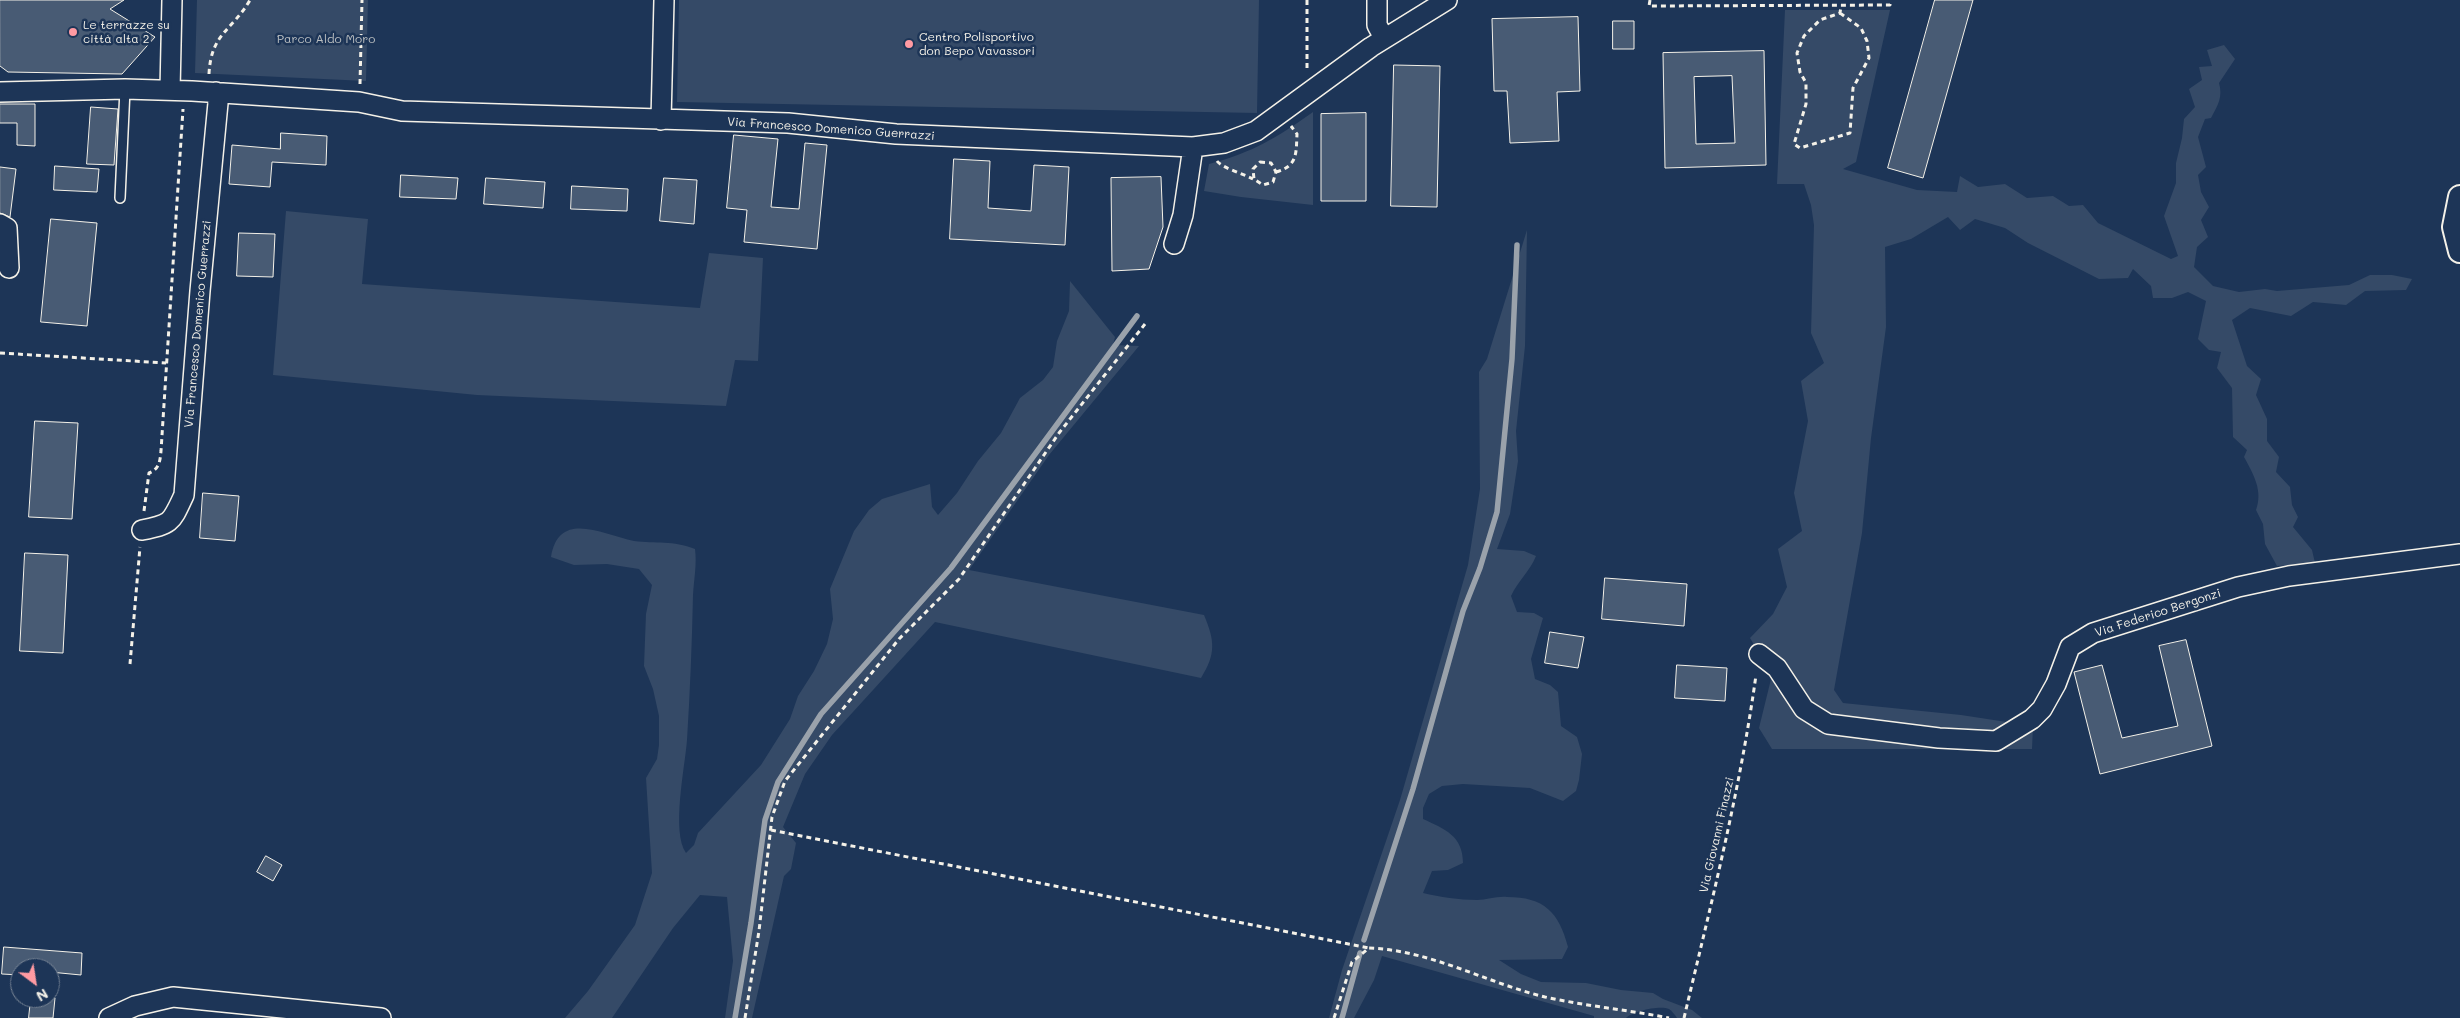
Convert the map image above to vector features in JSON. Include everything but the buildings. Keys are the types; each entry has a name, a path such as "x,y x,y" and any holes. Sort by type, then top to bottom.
{"street":[{"path":"172,0 182,94"},
{"path":"661,120 664,0"},
{"path":"1377,0 1377,26 1384,38"},
{"name":"Via Francesco Domenico Guerrazzi","path":"0,92 125,89 182,94 216,92 359,102 402,111 788,123 896,134 1193,147 1224,143 1256,131 1384,38 1447,0"},
{"name":"Via Francesco Domenico Guerrazzi","path":"142,530 161,526 172,520 184,496 200,291 218,103 216,92"},
{"path":"1174,244 1182,215 1193,147"},
{"path":"2460,197 2454,227 2460,251"},
{"path":"0,224 7,228 9,268"},
{"name":"Via Federico Bergonzi","path":"1759,654 1777,668 1804,708 1828,724 1939,738 1996,741 2032,719 2042,709 2056,684 2070,648 2093,633 2229,590 2289,576 2460,554"},
{"path":"109,1018 135,1006 173,998 381,1018"}],"lane":[{"path":"120,198 125,89"}],"path":[{"path":"130,664 148,473 156,470 160,458 182,94 192,77 208,78 209,60 215,44 224,30 243,12 250,0"},
{"path":"359,102 362,0"},
{"path":"1307,0 1307,94"},
{"path":"1650,0 1649,6 1890,5 1890,0"},
{"path":"1840,13 1841,6"},
{"path":"1840,13 1860,28 1868,41 1869,58 1853,88 1850,133 1800,148 1794,144 1806,104 1806,83 1800,72 1797,53 1804,36 1820,20 1840,13"},
{"path":"1276,172 1287,169 1296,157 1297,134 1287,122"},
{"path":"1214,157 1220,165 1237,170 1254,180 1263,185 1273,182 1276,172 1271,163 1260,162 1253,169 1254,180"},
{"path":"744,1018 758,931 772,817 785,781 899,639 959,579 1059,433 1145,324"},
{"path":"0,353 166,364"},
{"name":"Via Giovanni Finazzi","path":"1684,1018 1730,822 1748,732 1759,654"},
{"path":"770,830 1369,948 1394,951 1437,962 1546,997 1669,1018"},
{"path":"1334,1018 1352,962 1369,948"}],"green space":[{"name":"Parco Aldo Moro","path":"197,0 368,0 366,81 195,73"},
{"path":"679,0 1259,0 1257,113 677,102"},
{"path":"1785,10 1890,10 1856,162 1843,169 1917,190 1957,192 1960,176 1978,187 2005,184 2027,198 2053,196 2069,206 2083,205 2098,223 2171,259 2178,256 2164,216 2176,183 2176,163 2184,119 2195,107 2189,89 2202,80 2199,67 2212,66 2207,50 2224,45 2235,59 2219,83 2220,97 2218,105 2211,118 2205,119 2198,137 2206,167 2198,175 2201,192 2209,207 2201,220 2208,237 2197,247 2194,267 2213,286 2239,292 2349,285 2370,275 2392,275 2412,279 2406,290 2365,291 2346,305 2313,302 2291,316 2250,308 2232,320 2247,366 2261,379 2256,395 2267,419 2267,441 2279,457 2276,472 2290,487 2292,505 2298,517 2293,527 2312,550 2315,563 2277,566 2265,544 2263,524 2256,510 2258,490 2244,457 2247,450 2233,437 2232,388 2217,368 2221,352 2209,350 2198,339 2206,301 2188,292 2172,298 2153,298 2151,286 2133,269 2128,278 2099,279 2028,243 2005,228 1975,219 1960,230 1948,217 1911,239 1885,247 1886,327 1871,438 1862,533 1834,690 1843,703 1961,715 2033,726 2032,749 1772,749 1759,728 1772,675 1750,638 1773,614 1787,587 1778,549 1802,531 1794,493 1808,421 1801,381 1824,363 1811,333 1814,225 1811,205 1804,184 1777,184"},
{"path":"1313,112 1313,205 1204,191 1209,164 1264,143"},
{"path":"286,211 368,219 362,284 700,308 709,253 763,258 758,361 735,360 726,406 477,395 273,375"},
{"path":"1527,230 1525,346 1516,431 1518,461 1510,514 1497,549 1524,551 1536,556 1511,596 1517,612 1534,613 1543,618 1531,659 1535,679 1550,685 1558,692 1561,726 1577,737 1582,754 1579,780 1576,791 1563,801 1530,788 1463,784 1442,786 1429,794 1423,808 1423,819 1439,826 1456,840 1460,846 1463,863 1448,870 1432,871 1423,893 1470,900 1503,897 1520,898 1540,904 1548,909 1560,924 1568,947 1562,959 1499,960 1521,974 1541,982 1586,983 1621,990 1653,993 1663,999 1692,1010 1702,1018 1677,1018 1669,1009 1653,1008 1629,1015 1626,1018 1594,1018 1594,1016 1382,956 1374,980 1354,1018 1329,1018 1342,970 1400,800 1468,565 1480,489 1479,372 1487,359"},
{"path":"1070,281 1115,337 1113,345 1139,346 1049,455 969,570 1204,615 1212,640 1212,647 1209,662 1201,678 935,622 832,735 805,774 783,827 796,843 791,869 784,876 752,1018 725,1018 733,961 727,897 700,895 673,928 612,1018 565,1018 588,991 635,925 652,873 646,778 657,759 659,716 653,689 644,666 646,614 652,585 639,569 607,564 574,565 551,557 556,542 563,533 573,529 584,529 634,541 672,543 695,549 696,566 687,740 679,815 682,843 686,853 694,845 698,833 761,765 790,719 798,696 814,671 827,644 833,619 830,589 854,531 869,510 882,499 930,484 932,507 938,515 957,493 978,461 1001,433 1020,398 1043,380 1053,367 1057,341 1069,311"}],"waterway":[{"path":"1364,940 1413,789 1463,611 1480,568 1497,512 1512,359 1517,245"},
{"path":"735,1018 751,923 765,820 778,782 821,714 951,568 1137,316"},
{"path":"1342,1018 1360,953"}],"place":[{"name":"Le terrazze su città alta 2","path":"73,32"},
{"name":"Centro Polisportivo don Bepo Vavassori","path":"909,44"}]}
